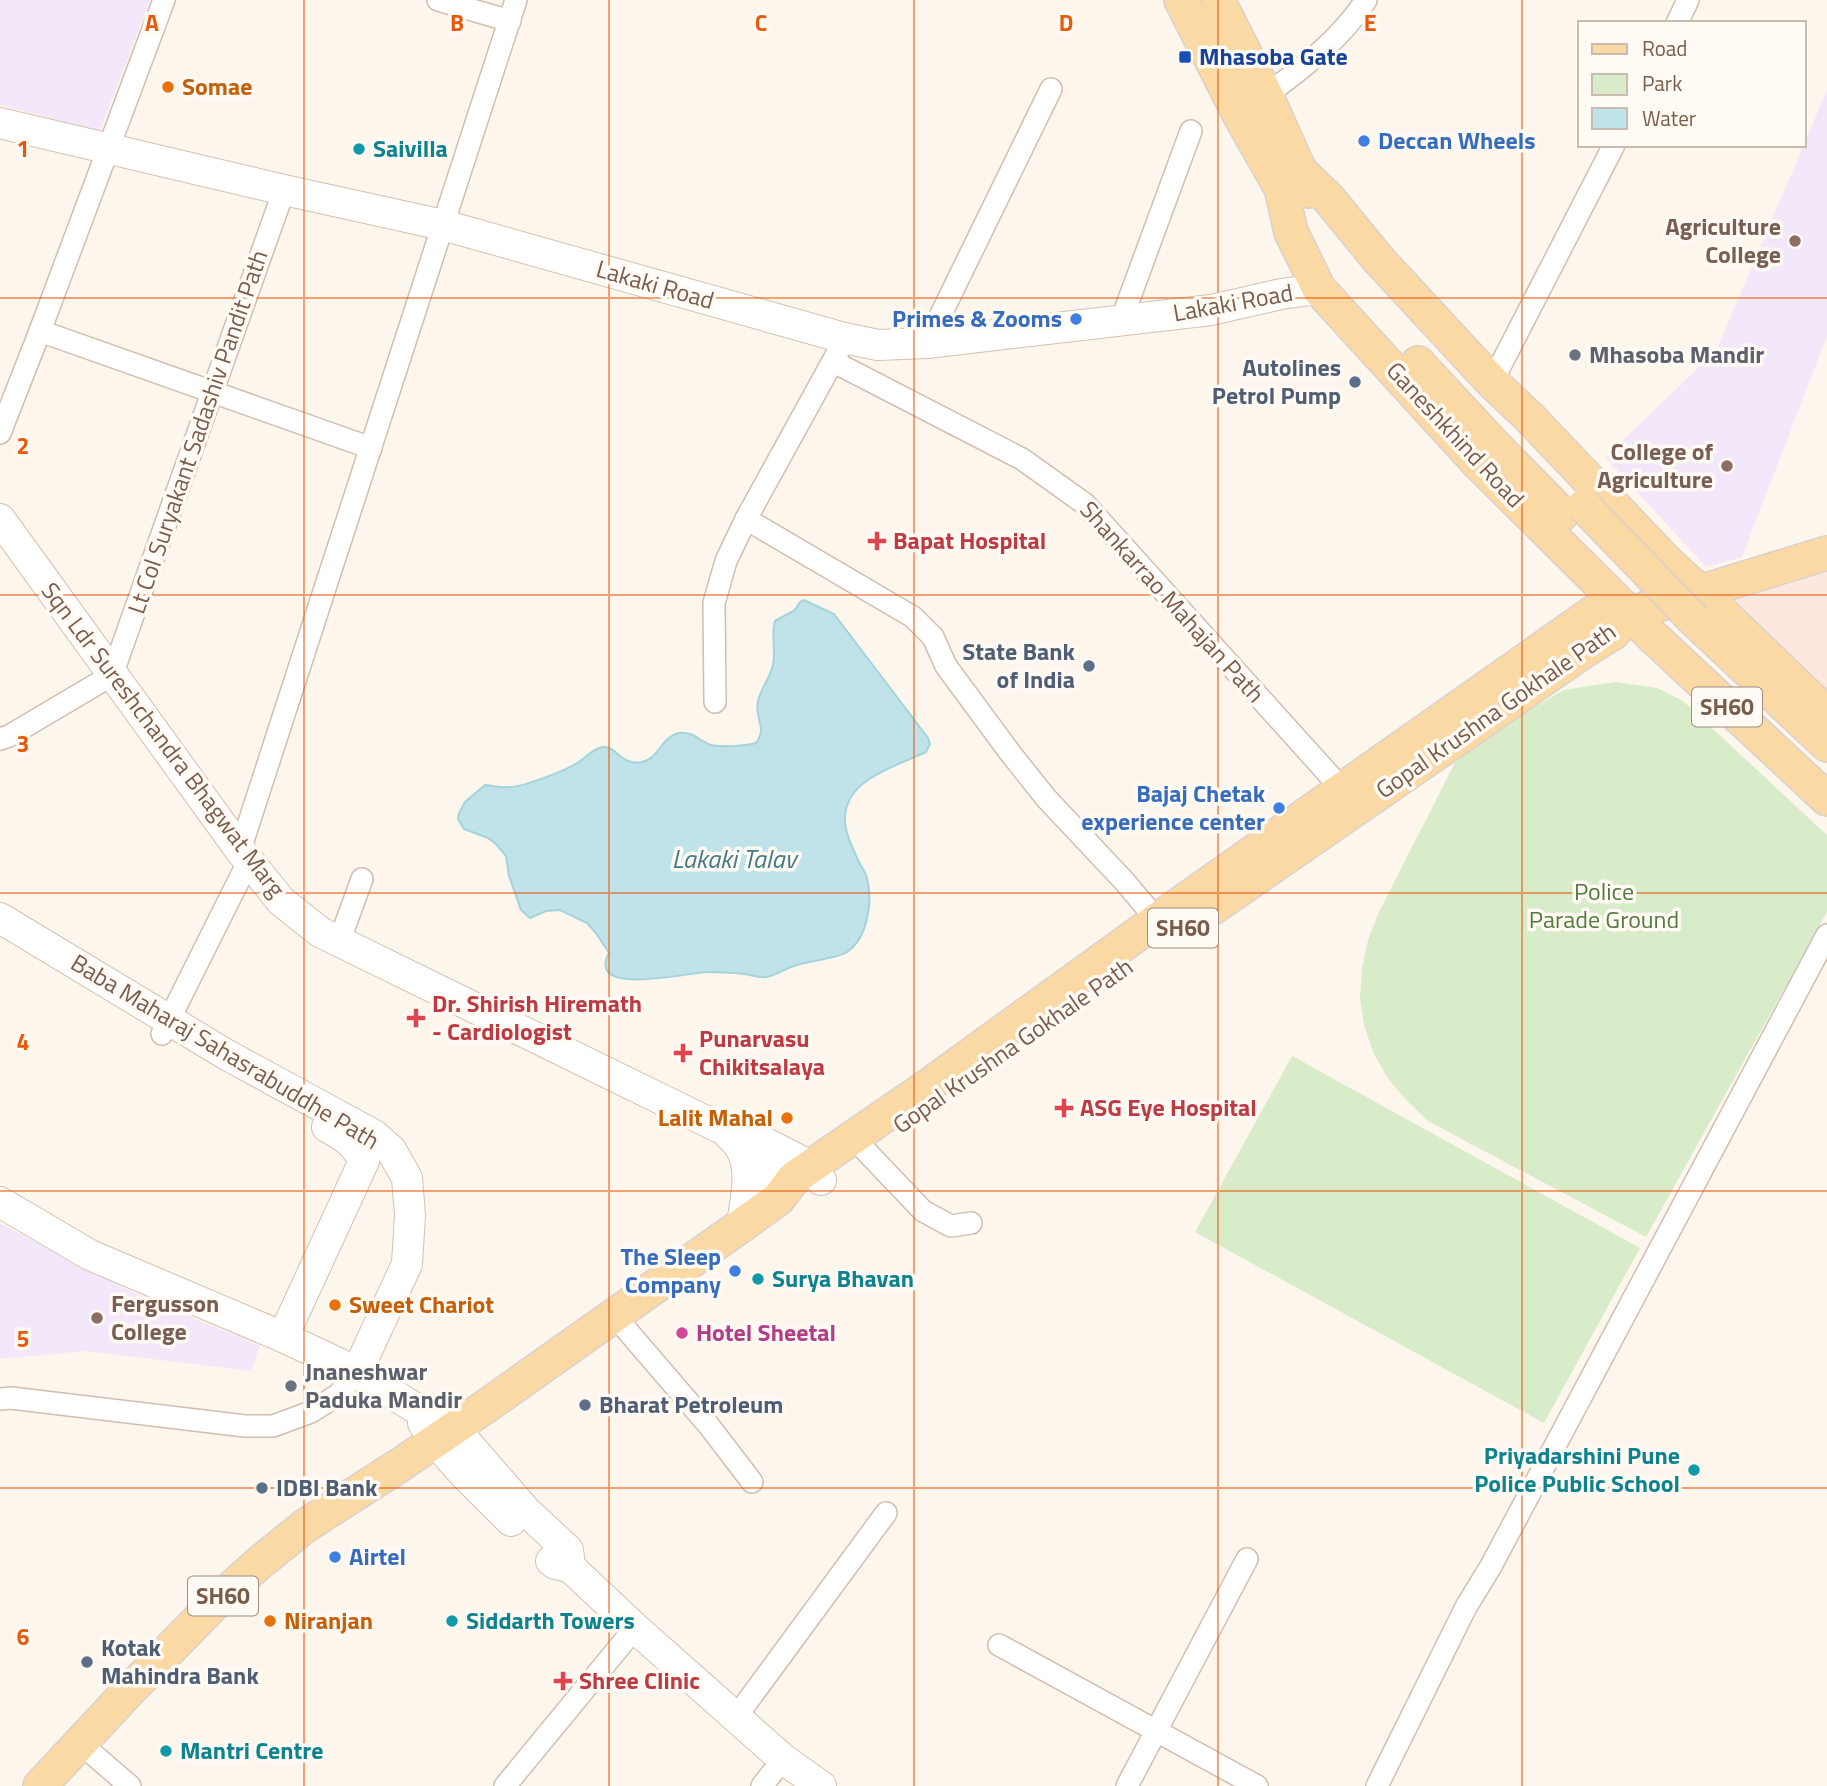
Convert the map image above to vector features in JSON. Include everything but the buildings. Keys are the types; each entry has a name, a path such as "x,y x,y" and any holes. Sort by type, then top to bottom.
{"main road":[{"name":"Ganeshkhind Road","path":"1181,0 1239,114 1291,180 1329,199 1378,259 1528,417 1628,614 1827,799"},
{"name":"Ganeshkhind Road","path":"1218,0 1266,95 1291,180 1292,232 1319,289 1479,464 1667,562 1689,614 1827,714"},
{"path":"1291,180 1326,265 1496,447 1689,614 1827,745"},
{"path":"1628,614 1689,614 1827,553"},
{"name":"Gopal Krushna Gokhale Path","path":"40,1786 214,1604 305,1526 445,1434 778,1199 804,1191 816,1173 936,1080 1157,920 1594,612 1628,614"},
{"name":"Gopal Krushna Gokhale Path","path":"816,1173 864,1149 1613,633 1628,614"},
{"path":"1689,614 1827,775"},
{"name":"Gopal Krushna Gokhale Path","path":"445,1434 471,1434 625,1328 779,1215 778,1199"}],"street":[{"path":"0,433 164,0"},
{"path":"438,0 509,21"},
{"path":"165,1027 244,855 371,448 516,0"},
{"path":"1266,95 1308,63 1356,16 1366,0"},
{"path":"1677,21 1688,0"},
{"path":"927,343 1051,89"},
{"name":"Lakaki Road","path":"0,122 443,225 839,350 927,343 1211,310 1282,293 1319,289"},
{"path":"1121,321 1191,131"},
{"path":"1492,382 1613,147"},
{"name":"Lt Col Suryakant Sadashiv Pandit Path","path":"112,675 284,190"},
{"path":"40,331 371,448"},
{"path":"715,702 714,603 726,561 839,350"},
{"name":"Shankarrao Mahajan Path","path":"839,350 1022,459 1085,504 1342,789"},
{"path":"746,520 913,617 933,637 946,666 1046,798 1157,920"},
{"name":"Sqn Ldr Sureshchandra Bhagwat Marg","path":"6,539 112,675 244,855 281,901 320,932 720,1128 755,1138 816,1173"},
{"path":"0,739 112,675"},
{"path":"339,942 362,879"},
{"name":"Baba Maharaj Sahasrabuddhe Path","path":"0,918 165,1027 219,1068 347,1138 358,1149 364,1161 283,1336"},
{"path":"1377,1786 1465,1607 1491,1566 1827,935"},
{"name":"Baba Maharaj Sahasrabuddhe Path","path":"0,936 165,1027 226,1055 374,1135 391,1150 407,1178 410,1214 407,1264 357,1372"},
{"name":"Sqn Ldr Sureshchandra Bhagwat Marg","path":"720,1128 735,1140 747,1163 748,1177 741,1225"},
{"path":"755,1138 768,1162 778,1199"},
{"path":"864,1149 923,1211 951,1226 971,1223"},
{"path":"0,1202 90,1255 283,1336 357,1372 412,1406 445,1434 482,1493 555,1564 570,1567 783,1759 821,1786"},
{"path":"625,1328 710,1427 752,1482"},
{"path":"0,1399 245,1426 273,1426 311,1412 339,1394 357,1372"},
{"path":"736,1717 886,1513"},
{"path":"1126,1786 1247,1559"},
{"path":"505,1786 635,1628"},
{"path":"999,1645 1257,1786"},
{"path":"80,1743 130,1786"},
{"path":"762,1786 783,1759"}],"shaded area":[{"path":"0,0 150,0 100,131 0,105"},
{"name":"Agriculture College","path":"1827,90 1827,336 1742,557 1706,567 1605,457 1716,351 1803,147 1806,147 1806,139"},
{"path":"1827,571 1827,695 1725,600"},
{"name":"Fergusson College","path":"0,1223 128,1290 260,1346 251,1371 85,1351 0,1359"}],"green space":[{"name":"Police Parade Ground","path":"1615,682 1657,688 1683,701 1827,835 1827,912 1646,1237 1428,1121 1387,1077 1373,1052 1364,1025 1360,997 1368,940 1379,912 1462,749 1564,690"},
{"path":"1292,1056 1640,1248 1544,1423 1195,1232"}],"water":[{"name":"Lakaki Talav","path":"804,600 834,614 930,744 926,752 867,780 848,803 845,812 846,829 869,887 869,907 860,938 847,952 797,965 766,977 713,972 643,979 625,979 612,975 606,967 609,953 587,923 560,910 546,911 530,918 521,910 509,876 506,856 488,838 464,829 458,819 459,813 465,802 485,785 511,787 535,781 555,774 604,747 635,763 648,760 668,739 679,733 691,734 713,745 756,743 761,732 758,701 773,665 775,621 795,610"}],"place":[{"name":"Mhasoba Gate","path":"1185,57"},
{"name":"Somae","path":"168,87"},
{"name":"Deccan Wheels","path":"1364,141"},
{"name":"Saivilla","path":"359,149"},
{"name":"Agriculture College","path":"1795,241"},
{"name":"Primes & Zooms","path":"1076,319"},
{"name":"Mhasoba Mandir","path":"1575,355"},
{"name":"Autolines Petrol Pump","path":"1355,382"},
{"name":"College of Agriculture","path":"1727,466"},
{"name":"Bapat Hospital","path":"877,541"},
{"name":"State Bank of India","path":"1089,666"},
{"name":"Bajaj Chetak experience center","path":"1279,808"},
{"name":"Dr. Shirish Hiremath - Cardiologist","path":"416,1018"},
{"name":"Punarvasu Chikitsalaya","path":"683,1053"},
{"name":"ASG Eye Hospital","path":"1064,1108"},
{"name":"Lalit Mahal","path":"787,1118"},
{"name":"The Sleep Company","path":"735,1271"},
{"name":"Surya Bhavan","path":"758,1279"},
{"name":"Sweet Chariot","path":"335,1305"},
{"name":"Fergusson College","path":"97,1318"},
{"name":"Hotel Sheetal","path":"682,1333"},
{"name":"Jnaneshwar Paduka Mandir","path":"291,1386"},
{"name":"Bharat Petroleum","path":"585,1405"},
{"name":"Priyadarshini Pune Police Public School","path":"1694,1470"},
{"name":"IDBI Bank","path":"262,1488"},
{"name":"Airtel","path":"335,1557"},
{"name":"Niranjan","path":"270,1621"},
{"name":"Siddarth Towers","path":"452,1621"},
{"name":"Kotak Mahindra Bank","path":"87,1662"},
{"name":"Shree Clinic","path":"563,1681"},
{"name":"Mantri Centre","path":"166,1751"}]}
